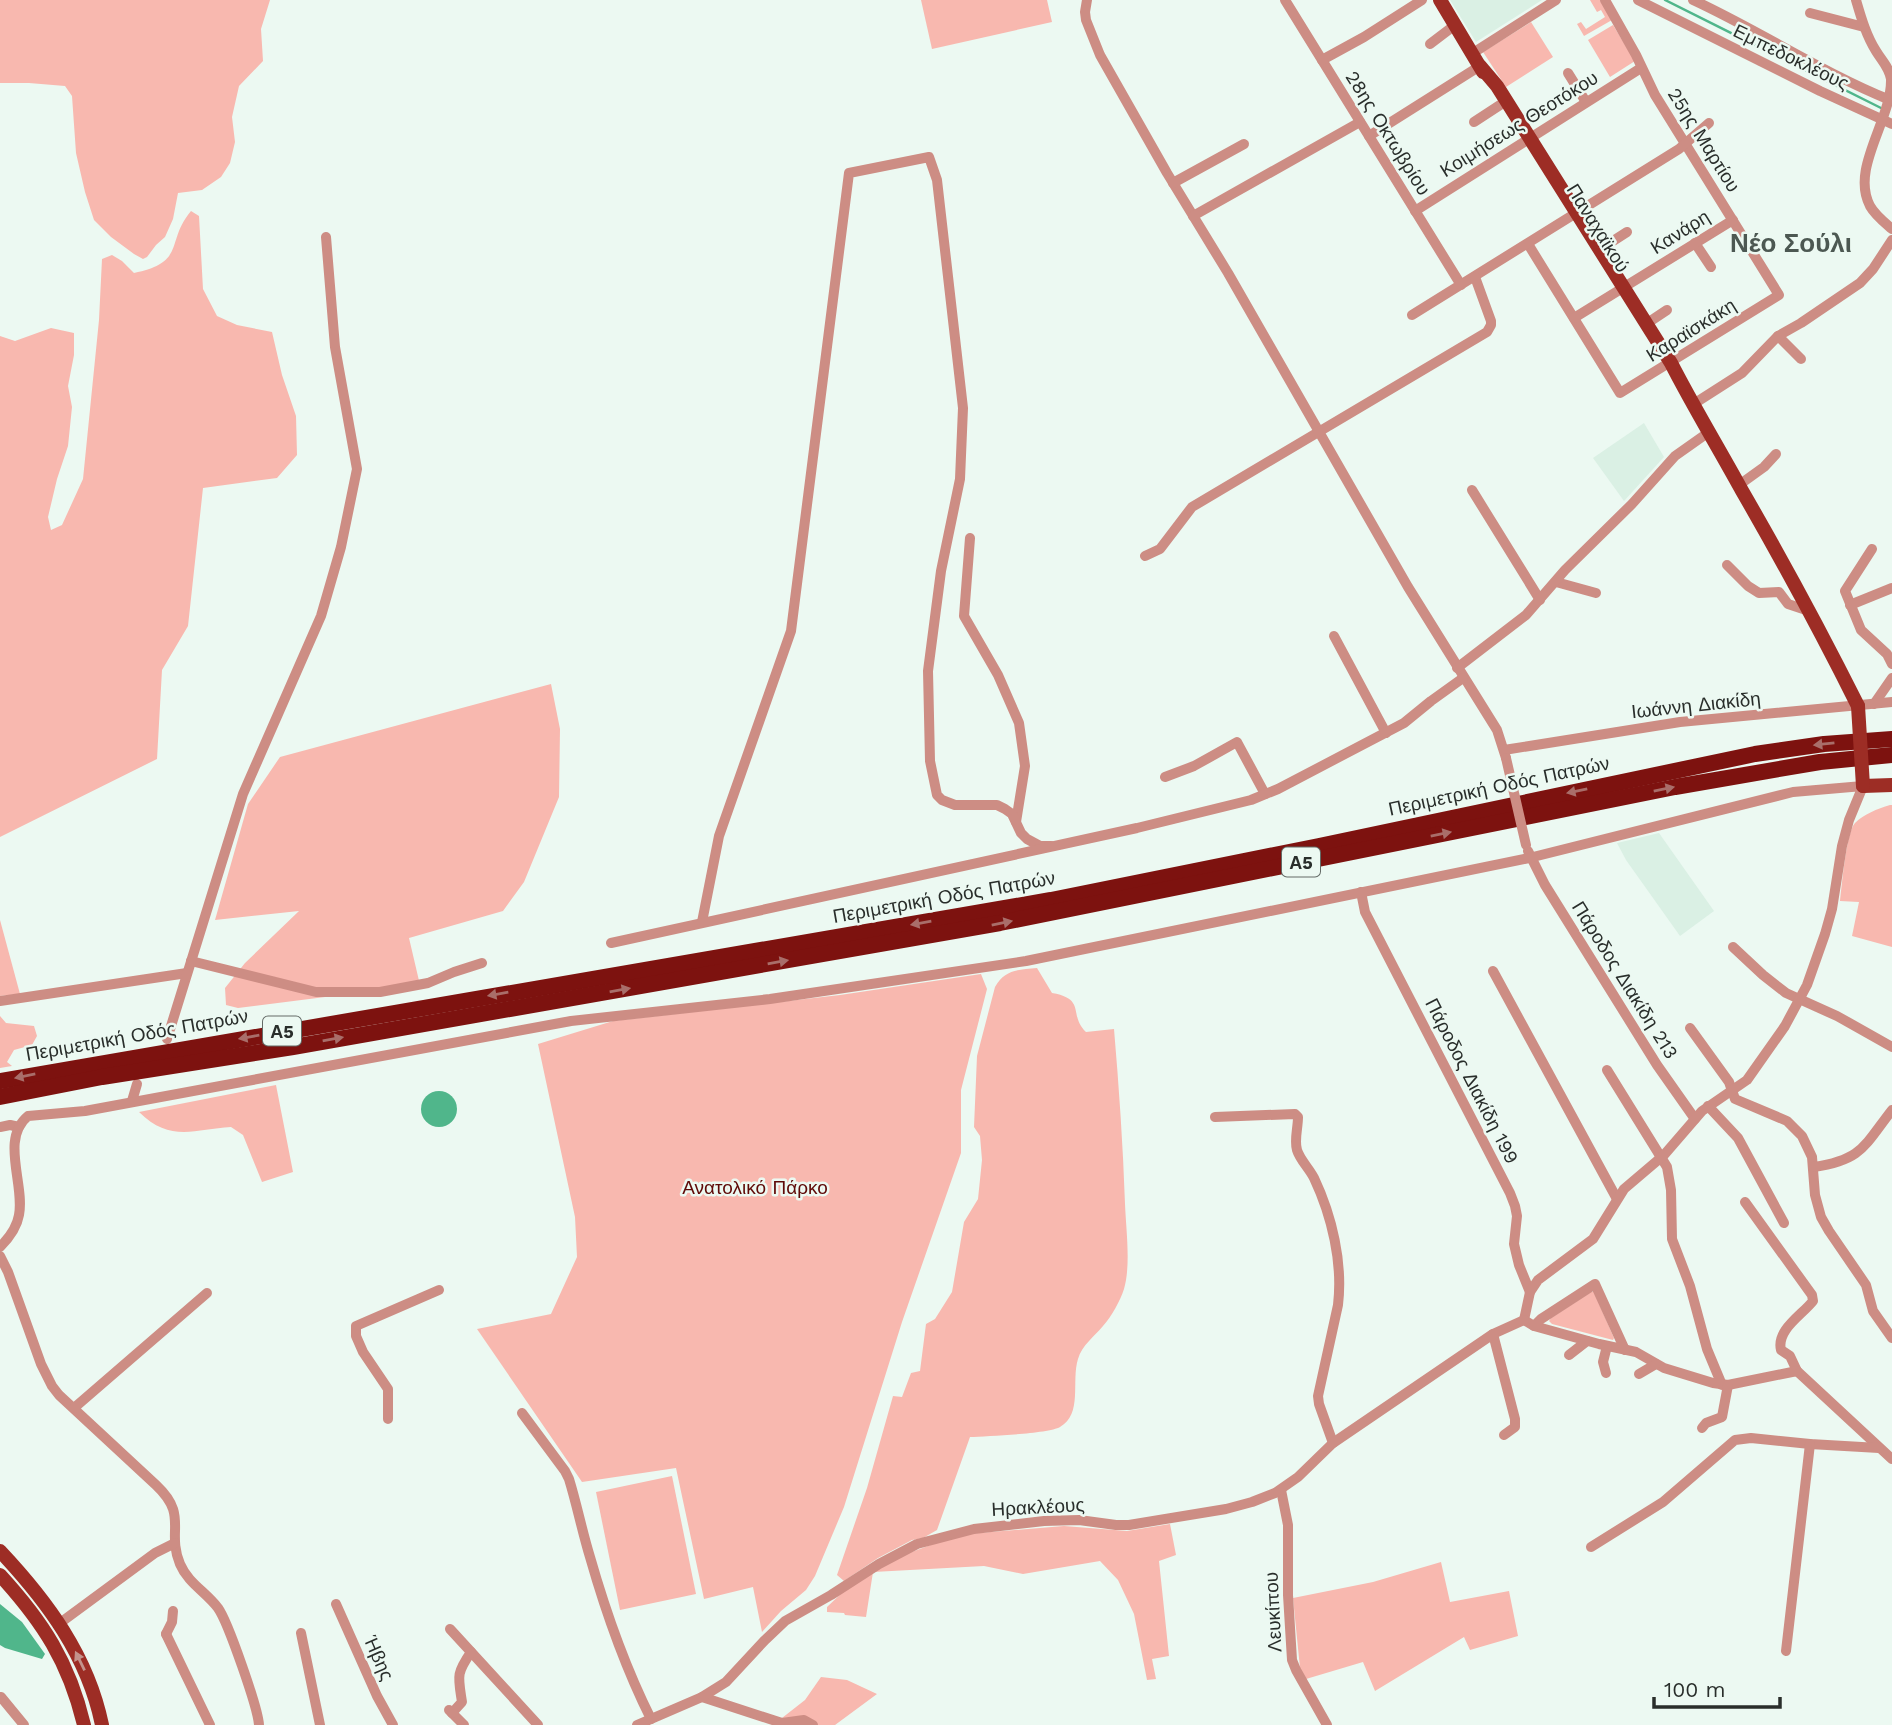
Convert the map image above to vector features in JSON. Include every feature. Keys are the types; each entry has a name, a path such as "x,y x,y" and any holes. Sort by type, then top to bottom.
{"highway":[{"name":"Περιμετρική Οδός Πατρών","path":"0,1081 1051,900 1755,754 1824,744 1892,739"},
{"name":"Περιμετρική Οδός Πατρών","path":"0,1097 102,1077 293,1047 1000,923 1675,787 1820,762 1892,755"},
{"path":"0,1107 58,1092 293,1047"}],"main road":[{"name":"Παναχαϊκού","path":"1440,0 1500,105 1526,141 1709,432 1809,611 1858,706"},
{"name":"Παναχαϊκού","path":"1476,59 1497,86 1526,141"},
{"name":"Παναχαϊκού","path":"1573,215 1600,250 1619,290 1646,324 1667,365"},
{"path":"1858,706 1863,786 1892,785"},
{"path":"0,1551 34,1588 60,1623 89,1678 102,1725"},
{"path":"0,1575 23,1600 49,1636 78,1698 84,1725"}],"street":[{"name":"Πάροδος Διακίδη 213","path":"1087,0 1084,12 1097,49 1408,587 1497,730 1529,858 1653,1059 1695,1119"},
{"name":"28ης Οκτωβρίου","path":"1284,0 1461,285"},
{"path":"1322,60 1379,29 1422,0"},
{"path":"1369,136 1556,0"},
{"name":"25ης Μαρτίου","path":"1605,0 1655,95 1779,295"},
{"name":"Εμπεδοκλέους","path":"1638,0 1888,122"},
{"path":"1856,0 1864,27 1891,79 1888,122 1868,164 1864,191 1877,216 1892,229"},
{"path":"1696,1 1889,103"},
{"path":"1810,13 1864,27"},
{"path":"1430,44 1455,25"},
{"name":"Κοιμήσεως Θεοτόκου","path":"1415,211 1642,68"},
{"path":"1568,73 1586,102"},
{"path":"1474,122 1500,105"},
{"path":"1193,216 1360,121"},
{"path":"1412,315 1685,145 1709,123"},
{"path":"1173,183 1244,144"},
{"path":"702,922 719,836 790,631 849,173 929,157 937,180 963,408 960,479 942,571 928,671 930,761 937,795 955,805 997,805 1012,814 1021,833 1031,843 1051,846"},
{"name":"Κανάρη","path":"1574,318 1732,220"},
{"path":"1600,250 1627,232"},
{"path":"167,1039 243,794 321,615 341,547 357,469 335,347 326,237"},
{"path":"1692,405 1742,373 1778,335 1801,323 1863,280 1892,240"},
{"path":"1695,243 1711,267"},
{"path":"1528,244 1574,318"},
{"path":"1145,556 1160,550 1192,507 1488,332 1491,321 1475,277"},
{"name":"Καραϊσκάκη","path":"1574,318 1620,393 1779,295"},
{"path":"1646,324 1667,310"},
{"path":"1778,335 1801,359"},
{"path":"611,943 1137,828 1251,800 1265,794 1409,720 1526,615 1675,456 1709,432"},
{"path":"1739,485 1764,467 1776,454"},
{"path":"1472,490 1540,600"},
{"path":"970,538 964,616 998,675 1019,723 1025,766 1016,822"},
{"path":"1872,549 1845,591 1861,630 1887,654 1892,664"},
{"path":"1727,565 1759,593 1779,592 1788,604 1809,611"},
{"path":"1556,582 1597,593"},
{"path":"1850,605 1892,588"},
{"path":"1334,636 1387,733"},
{"path":"1874,704 1892,678"},
{"name":"Ιωάννη Διακίδη","path":"1505,754 1680,722 1892,702"},
{"path":"1165,777 1237,742 1265,794"},
{"path":"0,1247 13,1231 19,1216 20,1192 13,1146 19,1127 28,1115 78,1111 571,1021 770,999 1026,961 1529,858 1793,792 1863,786 1842,846 1832,909 1810,979 1800,1000 1755,1070 1744,1082 1708,1107 1661,1158 1631,1183 1617,1199 1593,1239 1542,1276 1531,1292 1524,1320 1534,1326 1641,1354 1656,1364 1688,1377 1725,1385 1797,1371"},
{"name":"Πάροδος Διακίδη 199","path":"1361,891 1365,912 1510,1193 1517,1216 1515,1251 1531,1292"},
{"path":"1733,947 1786,993 1836,1016 1892,1047"},
{"path":"191,961 316,992 392,990 428,983 482,963"},
{"path":"1493,971 1617,1199"},
{"path":"0,1001 187,973"},
{"path":"1690,1028 1729,1082 1733,1097 1792,1125 1809,1148 1814,1167 1815,1195 1823,1222 1866,1285 1873,1311 1892,1338"},
{"path":"1607,1070 1667,1167 1671,1183 1671,1231 1674,1245 1690,1286 1707,1349 1725,1385 1723,1417 1706,1423 1702,1428"},
{"path":"132,1101 137,1084"},
{"path":"1708,1107 1738,1138 1784,1223"},
{"path":"1814,1167 1838,1163 1854,1156 1892,1111"},
{"path":"1215,1117 1294,1114 1298,1117 1296,1149 1321,1195 1339,1263 1338,1305 1318,1396 1334,1443"},
{"path":"0,1127 19,1127"},
{"path":"1745,1202 1812,1296 1812,1301 1791,1323 1780,1342 1781,1350 1790,1356 1797,1371 1892,1459"},
{"path":"0,1256 49,1382 167,1495 175,1511 177,1558 185,1574 214,1603 223,1617 250,1690 259,1725"},
{"path":"1534,1326 1595,1284 1625,1350"},
{"path":"388,1419 387,1390 363,1352 356,1336 356,1326 439,1290"},
{"path":"74,1408 207,1293"},
{"name":"Ηρακλέους","path":"637,1725 702,1697 726,1682 785,1621 917,1544 974,1529 1052,1521 1079,1520 1129,1525 1240,1506 1281,1490 1334,1443 1493,1334 1524,1320"},
{"path":"1493,1334 1515,1419 1515,1427 1504,1435"},
{"path":"1569,1355 1587,1341"},
{"path":"1606,1373 1603,1362 1607,1346"},
{"path":"1639,1374 1656,1364"},
{"path":"522,1413 569,1479 613,1630 651,1719"},
{"path":"1591,1547 1663,1502 1735,1440 1751,1438 1879,1448"},
{"path":"1786,1651 1810,1444"},
{"name":"Λευκίπου","path":"1281,1490 1288,1525 1292,1660 1327,1725"},
{"path":"60,1623 155,1553 175,1543"},
{"name":"Ήβης","path":"336,1604 377,1696 393,1725"},
{"path":"166,1634 172,1622 173,1611"},
{"path":"450,1629 538,1725"},
{"path":"301,1633 320,1725"},
{"path":"152,1634 166,1634"},
{"path":"166,1634 210,1725"},
{"path":"464,1725 451,1711 462,1702 458,1677 471,1652"},
{"path":"1,1697 24,1725"},
{"path":"702,1697 782,1723 804,1720 813,1725"}],"shaded area":[{"path":"1450,0 1542,0 1476,42"},
{"path":"1644,423 1664,457 1624,501 1593,458"},
{"path":"1659,833 1714,911 1680,936 1617,843"},
{"path":"439,1091 452,1096 457,1109 452,1122 439,1127 426,1122 421,1109 426,1096"},
{"path":"0,1604 22,1622 45,1654 42,1659 0,1645"}],"green space":[{"path":"0,0 270,0 261,29 263,61 239,86 232,117 235,142 230,163 221,177 202,190 178,193 173,219 165,237 147,257 143,259 134,254 94,220 76,153 72,96 65,86 0,83"},
{"path":"921,0 1047,0 1052,22 932,49"},
{"path":"1590,0 1600,0 1612,20 1584,36 1577,24 1581,22 1586,29 1605,17 1601,10 1597,12"},
{"path":"1531,22 1553,57 1506,87 1483,52"},
{"path":"1613,25 1635,61 1610,77 1588,40"},
{"path":"191,211 199,216 203,289 217,316 237,325 272,332 282,375 296,416 297,455 277,478 203,488 188,626 162,670 157,759 0,837 0,336 15,341 51,328 74,333 74,355 68,386 72,407 68,446 48,517 51,530 62,525 83,479 99,320 102,259 112,255 134,273 162,263 173,250 183,222"},
{"path":"551,684 560,729 559,797 524,882 503,911 409,938 420,985 238,1008 226,1005 225,988 245,963 299,911 215,920 248,804 280,757"},
{"path":"1890,805 1892,947 1852,936 1859,902 1840,901 1847,848 1855,823 1862,817"},
{"path":"0,920 20,994 0,996"},
{"path":"1037,968 1052,993 1070,999 1086,1032 1114,1029 1128,1247 1124,1289 1110,1318 1080,1354 1076,1368 1074,1406 1067,1421 1060,1427 1043,1431 970,1437 937,1530 878,1558 844,1581 837,1575 867,1488 893,1396 902,1397 911,1373 920,1371 926,1324 935,1319 952,1292 964,1222 978,1199 982,1160 980,1136 974,1127 977,1056 995,987 1008,974"},
{"name":"Ανατολικό Πάρκο","path":"981,974 987,989 961,1090 961,1153 902,1322 844,1507 815,1576 806,1590 762,1632 753,1587 704,1599 676,1468 582,1482 477,1329 551,1314 577,1257 575,1217 538,1044 613,1021 840,995"},
{"path":"0,1016 6,1023 34,1026 37,1036 32,1045 14,1050 7,1062 12,1066 0,1068"},
{"path":"276,1085 293,1172 262,1182 243,1135 231,1127 172,1131 150,1122 139,1112"},
{"path":"1594,1292 1613,1340 1549,1321"},
{"path":"672,1476 696,1594 620,1610 596,1492"},
{"path":"1170,1524 1176,1555 1159,1561 1169,1656 1152,1659 1156,1679 1147,1680 1134,1614 1118,1580 1100,1561 1023,1574 984,1566 874,1572 898,1557 966,1534 1064,1526 1127,1531"},
{"path":"1441,1562 1450,1602 1509,1591 1518,1636 1470,1650 1464,1637 1375,1691 1363,1662 1306,1679 1300,1668 1293,1598 1373,1582"},
{"path":"873,1572 866,1617 827,1612 827,1607 846,1589"},
{"path":"821,1677 847,1680 877,1694 835,1725 818,1725 810,1719 782,1718 805,1700"}],"waterway":[{"path":"1665,0 1881,108"}],"district":[{"name":"Νέο Σούλι","path":"1791,243"}]}
